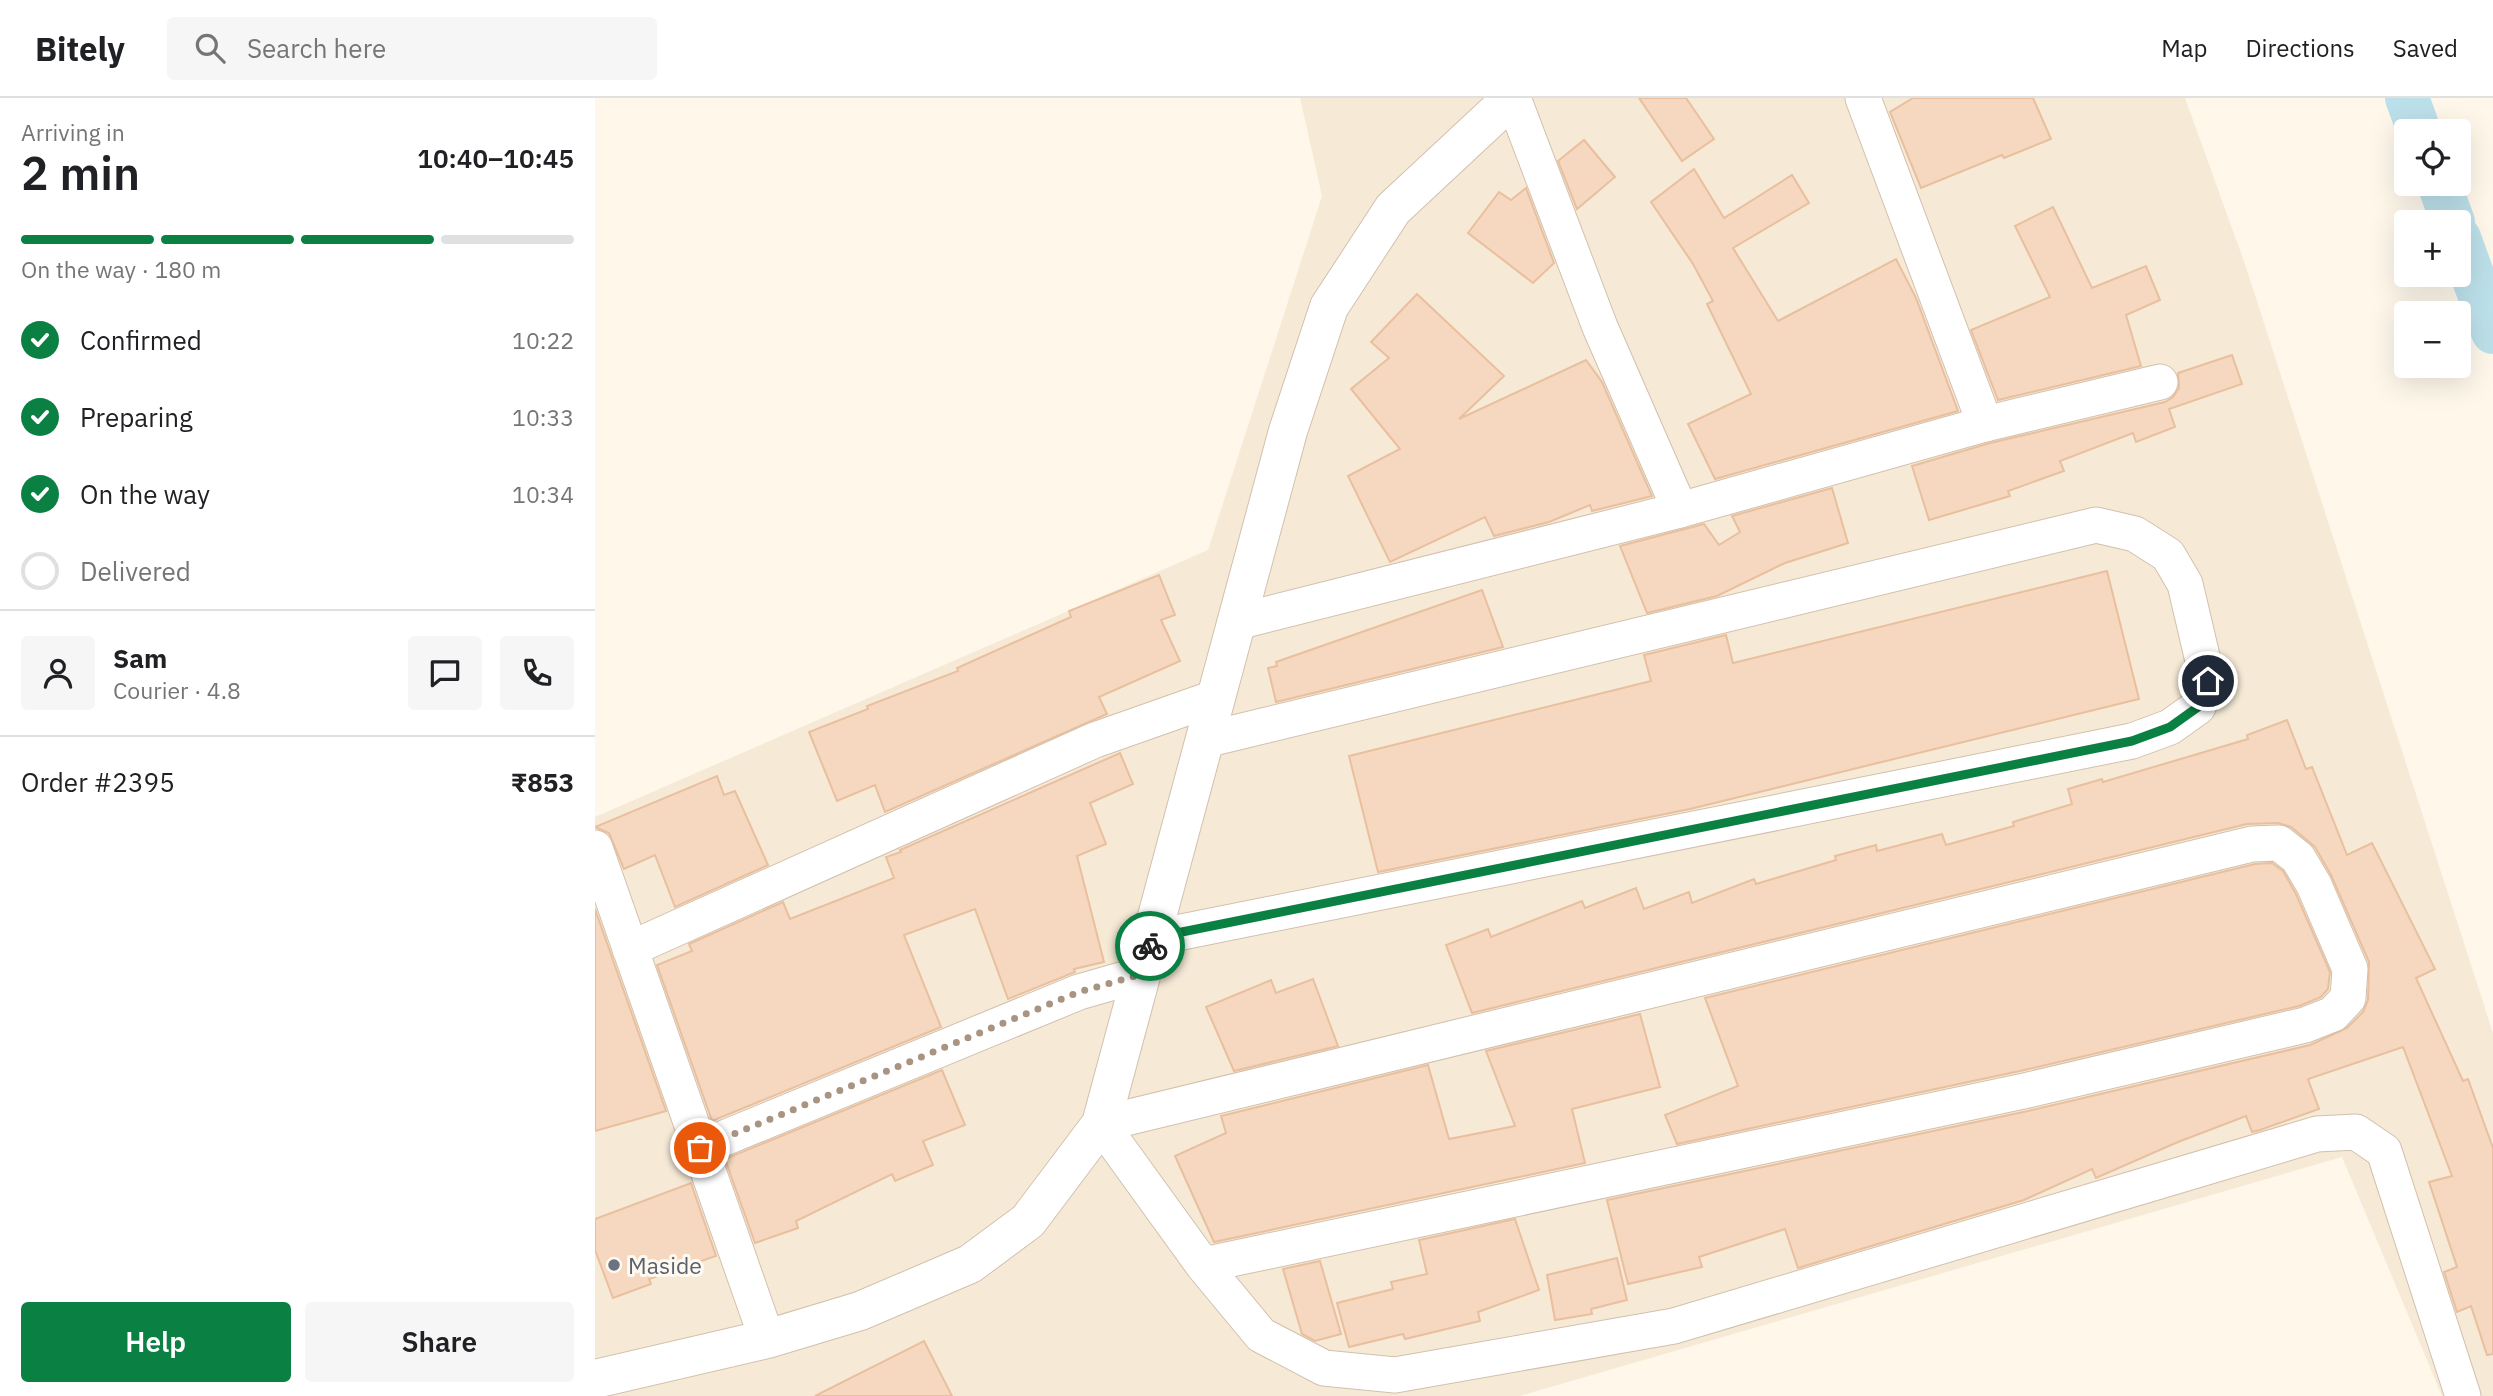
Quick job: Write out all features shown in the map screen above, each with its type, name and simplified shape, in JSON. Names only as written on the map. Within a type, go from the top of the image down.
[{"type":"street","points":[[595,1378],[767,1339],[860,1311],[970,1264],[1028,1221],[1101,1124],[1288,431],[1329,307],[1393,209],[1513,98],[1600,327],[1680,510]]},
{"type":"street","points":[[1863,98],[1985,425]]},
{"type":"street","points":[[1237,622],[1680,510],[1985,425],[2160,382]]},
{"type":"street","points":[[700,1148],[1079,992],[1147,956],[2132,741],[2170,727],[2198,707],[2208,681],[2185,584],[2168,555],[2134,534],[2097,525],[1205,740]]},
{"type":"street","points":[[630,949],[1095,740],[1217,697]]},
{"type":"street","points":[[1101,1124],[2252,845],[2279,843],[2298,858],[2314,885],[2350,969],[2348,998],[2333,1014],[2305,1024],[2025,1091],[1203,1265]]},
{"type":"street","points":[[595,848],[767,1339]]},
{"type":"street","points":[[1101,1124],[1203,1265],[1261,1335],[1324,1368],[1395,1375],[1674,1326],[2317,1134],[2356,1132],[2384,1151],[2463,1396]]},
{"type":"shaded area","points":[[1300,98],[2185,98],[2245,264],[2493,1033],[2493,1396],[2442,1396],[2342,1157],[1520,1396],[595,1396],[595,817],[1208,550],[1322,196]]},
{"type":"building","points":[[1639,98],[1686,98],[1714,139],[1682,161]]},
{"type":"building","points":[[1913,98],[2033,98],[2051,139],[2004,158],[2002,155],[1921,188],[1890,112]]},
{"type":"building","points":[[1584,140],[1615,177],[1577,209],[1558,161]]},
{"type":"building","points":[[1694,169],[1724,218],[1792,175],[1809,203],[1733,248],[1778,321],[1896,259],[1916,298],[1958,411],[1715,479],[1688,424],[1751,394],[1707,304],[1713,301],[1693,264],[1651,202]]},
{"type":"building","points":[[1526,188],[1554,263],[1533,283],[1468,233],[1499,192],[1511,200]]},
{"type":"building","points":[[2053,207],[2092,288],[2146,266],[2160,300],[2126,315],[2141,366],[1998,400],[1971,330],[2050,297],[2015,226]]},
{"type":"building","points":[[1417,294],[1504,376],[1459,419],[1586,360],[1602,382],[1652,496],[1592,511],[1590,505],[1549,522],[1494,536],[1485,517],[1390,562],[1348,476],[1400,449],[1351,389],[1389,358],[1371,342]]},
{"type":"building","points":[[2232,355],[2242,384],[2169,409],[2175,427],[2136,442],[2133,433],[2060,461],[2064,471],[2008,491],[2010,496],[1929,520],[1912,466],[1990,443],[2165,402],[2173,397],[2179,388],[2178,373]]},
{"type":"building","points":[[1832,488],[1848,543],[1785,563],[1717,596],[1647,613],[1620,546],[1704,524],[1719,545],[1740,532],[1732,516]]},
{"type":"building","points":[[2107,571],[2139,699],[1690,809],[1378,872],[1349,756],[1651,681],[1644,655],[1726,635],[1733,663]]},
{"type":"building","points":[[1159,575],[1175,615],[1161,620],[1180,661],[1099,697],[1107,714],[885,812],[875,785],[837,801],[809,732],[958,671],[957,668],[1071,617],[1069,611]]},
{"type":"building","points":[[1482,590],[1503,647],[1276,702],[1268,668],[1277,666],[1276,662]]},
{"type":"building","points":[[2287,720],[2306,769],[2312,767],[2347,855],[2372,843],[2435,969],[2416,978],[2463,1081],[2468,1079],[2493,1148],[2493,1354],[2487,1355],[2471,1306],[2457,1312],[2444,1272],[2457,1267],[2429,1182],[2452,1176],[2403,1047],[2308,1079],[2319,1109],[2260,1130],[2252,1132],[2246,1116],[2096,1178],[2092,1169],[2024,1200],[1798,1268],[1785,1229],[1699,1257],[1702,1267],[1628,1284],[1607,1200],[2028,1111],[2310,1045],[2347,1028],[2363,1012],[2368,1000],[2369,962],[2331,875],[2315,847],[2291,827],[2278,823],[2247,824],[1472,1013],[1446,945],[1488,929],[1491,937],[1582,901],[1585,908],[1636,888],[1644,909],[1689,892],[1692,903],[1754,879],[1756,884],[1836,860],[1835,856],[1876,845],[1877,851],[1942,834],[1946,845],[2014,826],[2013,822],[2072,804],[2068,789],[2102,779],[2103,782],[2248,739],[2247,735]]},
{"type":"building","points":[[1120,753],[1133,784],[1090,803],[1106,844],[1077,856],[1104,962],[1074,969],[1075,972],[1008,999],[975,909],[904,935],[941,1027],[712,1121],[657,965],[692,951],[689,944],[783,902],[790,919],[894,878],[886,857]]},
{"type":"building","points":[[717,776],[724,795],[735,791],[768,865],[675,907],[655,855],[624,869],[609,833],[595,827]]},
{"type":"building","points":[[2272,863],[2283,871],[2296,894],[2330,972],[2328,989],[2321,997],[2299,1006],[2020,1071],[1677,1144],[1665,1115],[1738,1086],[1705,998],[2255,864]]},
{"type":"building","points":[[595,909],[666,1111],[595,1131]]},
{"type":"building","points":[[1313,979],[1338,1046],[1234,1071],[1206,1007],[1271,980],[1276,993]]},
{"type":"building","points":[[1640,1014],[1660,1087],[1572,1109],[1585,1163],[1214,1242],[1175,1156],[1226,1133],[1221,1116],[1428,1065],[1449,1139],[1515,1126],[1486,1051]]},
{"type":"building","points":[[942,1070],[965,1125],[923,1141],[933,1165],[895,1181],[892,1174],[796,1221],[798,1228],[755,1243],[725,1159]]},
{"type":"building","points":[[691,1183],[716,1256],[649,1279],[651,1284],[613,1298],[595,1250],[595,1219]]},
{"type":"building","points":[[1515,1219],[1539,1290],[1478,1312],[1480,1321],[1405,1339],[1403,1334],[1349,1347],[1337,1303],[1393,1289],[1391,1282],[1427,1274],[1419,1240]]},
{"type":"building","points":[[1617,1258],[1627,1300],[1591,1309],[1592,1314],[1555,1320],[1547,1275]]},
{"type":"building","points":[[1320,1261],[1341,1334],[1315,1341],[1302,1334],[1283,1269]]},
{"type":"building","points":[[924,1341],[952,1396],[815,1396]]},
{"type":"waterway","points":[[2407,98],[2415,119]]},
{"type":"waterway","points":[[2443,196],[2449,210]]},
{"type":"waterway","points":[[2471,271],[2493,332]]},
{"type":"way so far","points":[[700,1148],[1079,992],[1142,974],[1150,946]]},
{"type":"place","name":"Maside","points":[[614,1265]]},
{"type":"route","points":[[1150,946],[1152,938],[2132,741],[2170,727],[2198,707],[2208,681]]}]
